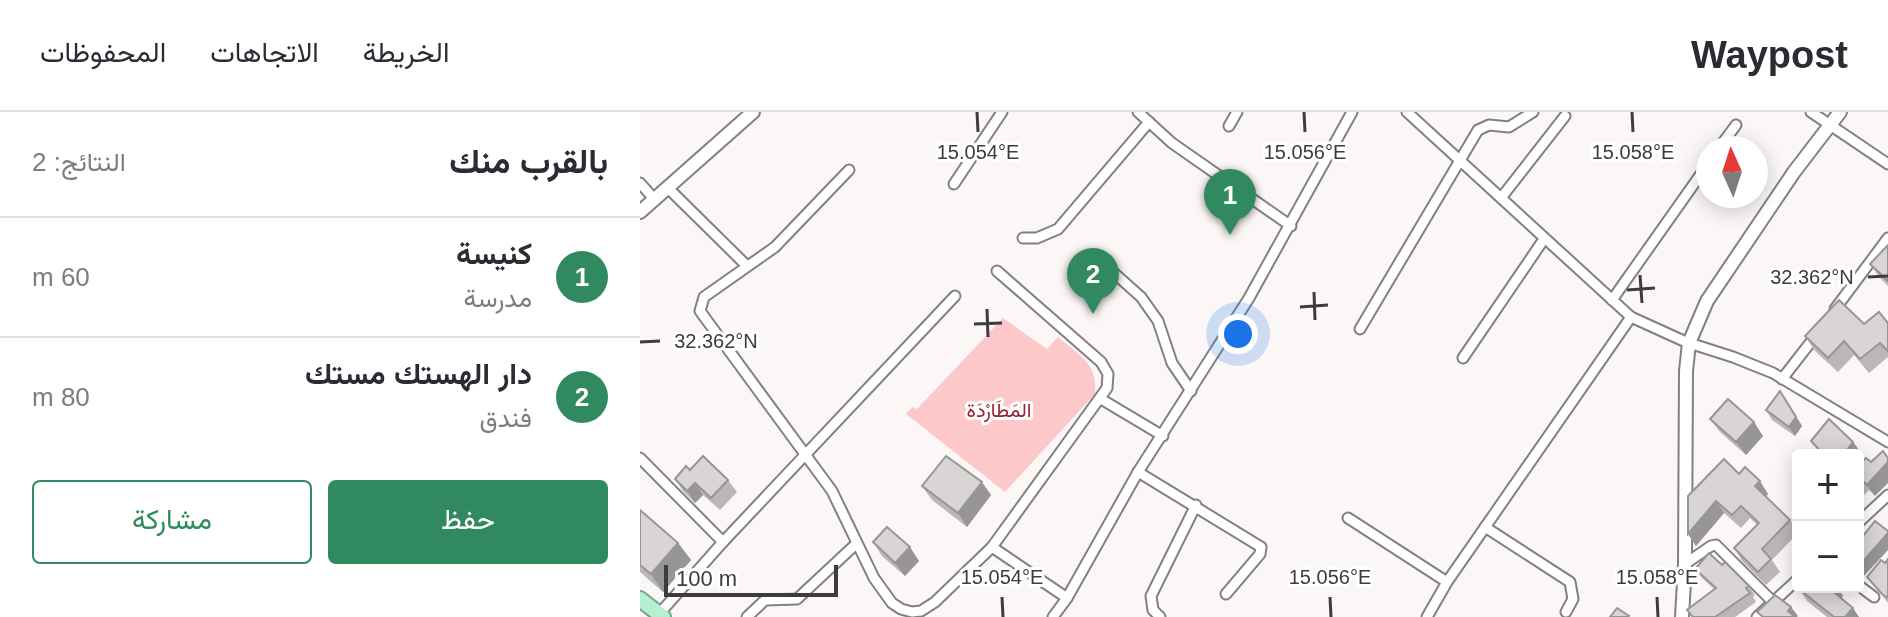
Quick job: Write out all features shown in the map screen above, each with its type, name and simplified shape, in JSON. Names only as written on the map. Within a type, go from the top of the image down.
[{"type":"main road","points":[[640,599],[661,615]]},
{"type":"street","points":[[640,212],[753,112]]},
{"type":"street","points":[[954,184],[1002,112]]},
{"type":"street","points":[[1138,112],[1172,143],[1291,226]]},
{"type":"street","points":[[1229,126],[1237,112]]},
{"type":"street","points":[[1053,617],[1067,598],[1138,472],[1291,226],[1352,112]]},
{"type":"street","points":[[1407,112],[1631,317],[1782,379],[1888,442]]},
{"type":"street","points":[[1360,329],[1478,130],[1489,125],[1509,127],[1533,112]]},
{"type":"street","points":[[1811,112],[1888,164]]},
{"type":"street","points":[[1682,617],[1685,564],[1684,409],[1689,343],[1707,301],[1732,260],[1840,112]]},
{"type":"street","points":[[1501,198],[1565,116]]},
{"type":"street","points":[[1023,238],[1037,238],[1058,229],[1149,122]]},
{"type":"street","points":[[1728,136],[1736,125]]},
{"type":"street","points":[[849,170],[775,247],[704,297],[700,311],[832,491],[874,578],[892,603],[912,612],[921,611],[935,602],[992,547],[1107,388],[1108,374],[1101,362],[997,271]]},
{"type":"street","points":[[1612,300],[1696,181]]},
{"type":"street","points":[[640,183],[655,200]]},
{"type":"street","points":[[668,188],[746,265]]},
{"type":"street","points":[[1782,379],[1888,238]]},
{"type":"street","points":[[1463,358],[1544,239]]},
{"type":"street","points":[[1104,264],[1141,297],[1158,321],[1172,363],[1191,391]]},
{"type":"street","points":[[661,615],[723,542],[955,296]]},
{"type":"street","points":[[1427,617],[1447,582],[1631,317]]},
{"type":"street","points":[[1101,399],[1163,436]]},
{"type":"street","points":[[640,458],[723,542]]},
{"type":"street","points":[[1138,472],[1261,547],[1260,554],[1226,594]]},
{"type":"street","points":[[1860,521],[1888,495]]},
{"type":"street","points":[[1160,617],[1153,610],[1151,596],[1196,505]]},
{"type":"street","points":[[1348,518],[1447,582]]},
{"type":"street","points":[[1485,527],[1570,582],[1573,599],[1566,612]]},
{"type":"street","points":[[747,617],[765,600],[797,599],[856,544]]},
{"type":"street","points":[[1685,564],[1716,545],[1773,602]]},
{"type":"street","points":[[992,547],[1067,598]]},
{"type":"street","points":[[1757,617],[1792,585]]},
{"type":"street","points":[[1864,590],[1874,597]]},
{"type":"green space","name":"المَطَارْدَة","points":[[1003,318],[1047,349],[1058,337],[1086,361],[1095,383],[1095,394],[1005,492],[906,414],[912,407],[917,409]]},
{"type":"building","points":[[1888,245],[1888,281],[1870,264]]},
{"type":"building","points":[[1839,300],[1864,324],[1879,312],[1888,323],[1888,351],[1880,343],[1860,359],[1844,341],[1828,358],[1805,336]]},
{"type":"building","points":[[1780,391],[1796,417],[1789,427],[1766,410]]},
{"type":"building","points":[[1728,399],[1754,422],[1736,442],[1710,419]]},
{"type":"building","points":[[1829,419],[1853,442],[1848,449],[1818,449],[1811,441]]},
{"type":"building","points":[[1883,451],[1888,458],[1888,462],[1867,485],[1864,482],[1864,460],[1866,458],[1871,462]]},
{"type":"building","points":[[703,456],[728,480],[711,498],[695,483],[687,491],[675,479],[686,466],[690,470]]},
{"type":"building","points":[[946,456],[982,482],[958,513],[922,486]]},
{"type":"building","points":[[1724,459],[1739,474],[1745,467],[1760,481],[1755,486],[1790,520],[1762,549],[1771,559],[1758,572],[1734,548],[1759,523],[1741,506],[1732,515],[1716,501],[1688,534],[1688,496]]},
{"type":"building","points":[[640,510],[678,543],[651,574],[640,565]]},
{"type":"building","points":[[1875,521],[1888,531],[1864,560],[1864,535]]},
{"type":"building","points":[[887,527],[910,547],[895,563],[873,542]]},
{"type":"building","points":[[1709,553],[1722,565],[1725,562],[1749,586],[1746,588],[1750,593],[1715,617],[1693,617],[1687,610],[1716,588],[1695,569]]},
{"type":"building","points":[[1888,559],[1888,598],[1867,577],[1881,560],[1885,563]]},
{"type":"building","points":[[1804,593],[1835,593],[1853,608],[1845,617],[1834,617]]},
{"type":"building","points":[[1775,595],[1791,607],[1788,611],[1795,617],[1763,617],[1757,612]]},
{"type":"building","points":[[1617,608],[1629,616],[1610,617]]},
{"type":"place","name":"كنيسة","points":[[1230,235]]},
{"type":"place","name":"دار الهستك مستك","points":[[1093,314]]}]
